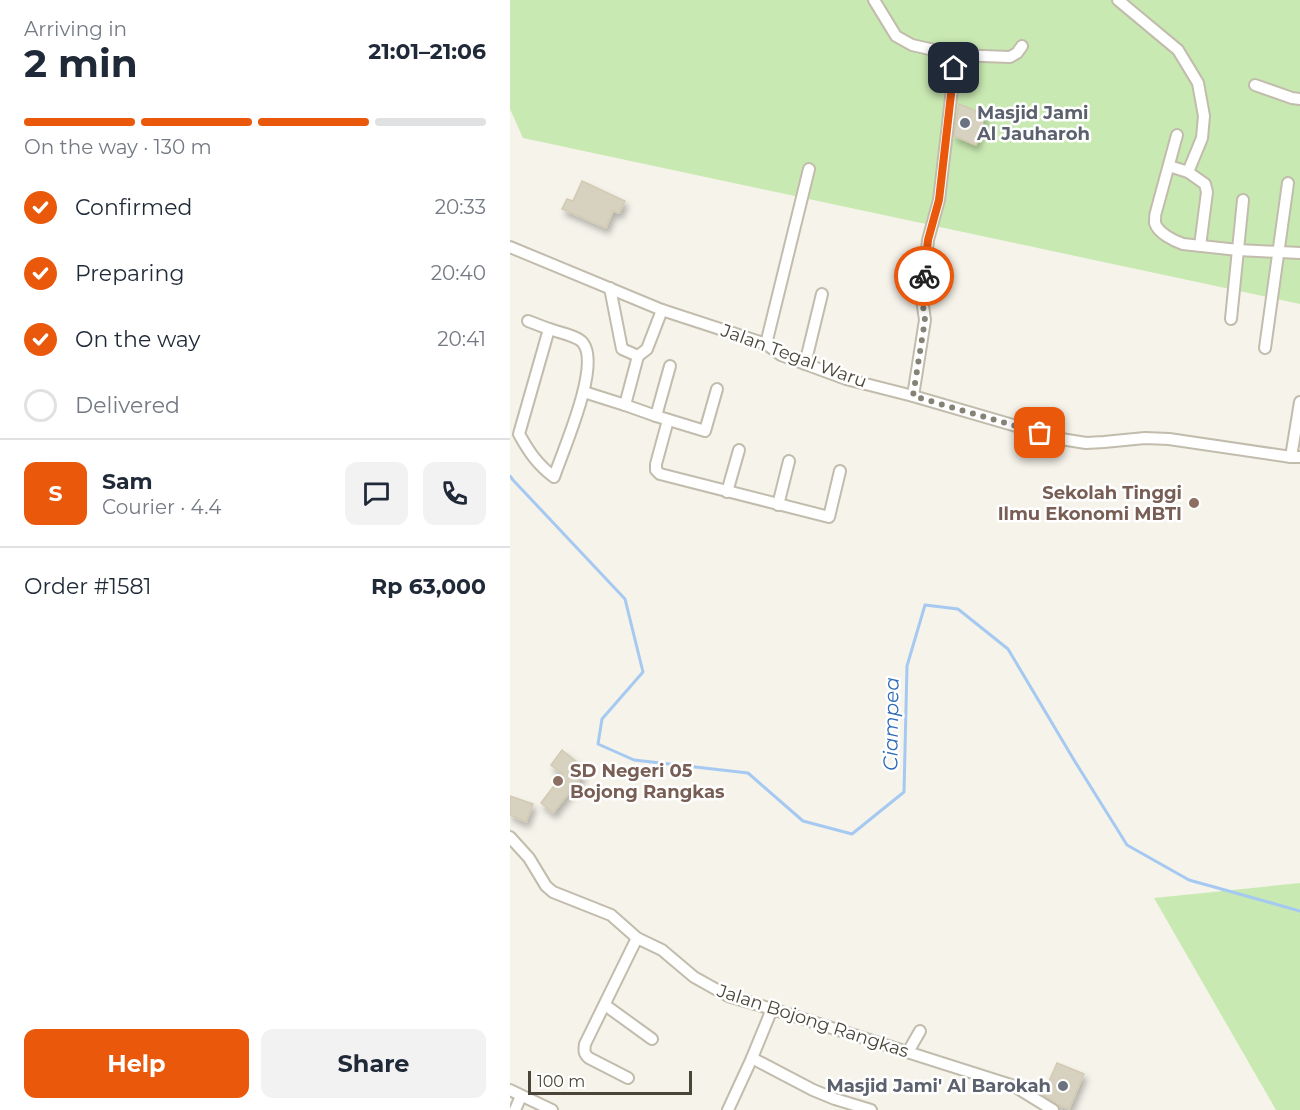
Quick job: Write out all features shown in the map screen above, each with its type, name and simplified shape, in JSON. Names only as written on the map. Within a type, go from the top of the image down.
[{"type":"street","points":[[874,0],[896,36],[912,45],[956,55],[1010,57],[1022,46]]},
{"type":"street","points":[[1118,0],[1178,50],[1198,83],[1204,116],[1202,138],[1188,172]]},
{"type":"street","points":[[913,396],[925,320],[922,299],[928,240],[939,200],[956,55]]},
{"type":"street","points":[[1255,85],[1300,99]]},
{"type":"street","points":[[1177,135],[1155,213],[1157,227],[1175,241],[1183,244],[1300,253]]},
{"type":"street","points":[[1169,166],[1188,172],[1206,184],[1200,246]]},
{"type":"street","points":[[766,344],[809,169]]},
{"type":"street","points":[[1265,348],[1288,183]]},
{"type":"street","points":[[1231,319],[1244,200]]},
{"type":"street","name":"Jalan Tegal Waru","points":[[510,247],[662,310],[766,344],[781,355],[846,379],[1061,439],[1095,443],[1145,438],[1169,439],[1296,457]]},
{"type":"street","points":[[610,288],[622,349],[638,356]]},
{"type":"street","points":[[805,364],[822,294]]},
{"type":"street","points":[[625,405],[638,356],[647,349],[662,310]]},
{"type":"street","points":[[528,321],[549,328],[582,340],[588,358],[584,393],[554,477],[540,467],[519,434],[549,328]]},
{"type":"street","points":[[656,416],[670,366]]},
{"type":"street","points":[[584,393],[705,431],[717,389]]},
{"type":"street","points":[[1296,457],[1300,402]]},
{"type":"street","points":[[668,420],[656,464],[656,470],[660,474],[829,518],[840,471]]},
{"type":"street","points":[[727,492],[739,450]]},
{"type":"street","points":[[778,505],[789,461]]},
{"type":"street","name":"Jalan Bojong Rangkas","points":[[510,837],[530,858],[546,886],[553,892],[611,915],[637,938],[662,950],[694,977],[728,996],[1014,1086],[1053,1110]]},
{"type":"street","points":[[628,1078],[589,1058],[584,1050],[637,938]]},
{"type":"street","points":[[605,1005],[652,1039]]},
{"type":"street","points":[[728,1110],[772,1009]]},
{"type":"street","points":[[908,1052],[920,1031]]},
{"type":"street","points":[[752,1058],[813,1090],[871,1110]]},
{"type":"street","points":[[510,1090],[552,1110]]},
{"type":"street","points":[[515,1110],[521,1096]]},
{"type":"green space","points":[[510,0],[1300,0],[1300,304],[523,138],[510,109]]},
{"type":"green space","points":[[1300,883],[1300,1110],[1276,1110],[1154,898]]},
{"type":"building","points":[[959,104],[985,115],[976,145],[954,136]]},
{"type":"building","points":[[582,181],[625,201],[619,213],[613,211],[606,228],[562,209],[567,199],[573,201]]},
{"type":"building","points":[[562,750],[576,761],[572,766],[583,775],[553,813],[541,803],[563,774],[551,765]]},
{"type":"building","points":[[510,796],[533,804],[526,822],[510,815]]},
{"type":"building","name":"Masjid Jami' Al Barokah","points":[[1057,1063],[1084,1074],[1069,1109],[1043,1095]]},
{"type":"waterway","name":"Ciampea","points":[[510,476],[625,599],[643,672],[602,719],[598,744],[634,760],[748,773],[803,821],[852,834],[904,792],[907,666],[925,605],[958,609],[1008,649],[1127,845],[1189,880],[1300,911]]},
{"type":"way so far","points":[[924,276],[922,299],[925,320],[913,396],[1040,433]]},
{"type":"place","name":"Masjid Jami Al Jauharoh","points":[[965,123]]},
{"type":"place","name":"Sekolah Tinggi Ilmu Ekonomi MBTI","points":[[1194,503]]},
{"type":"place","name":"SD Negeri 05 Bojong Rangkas","points":[[558,781]]},
{"type":"place","name":"Masjid Jami' Al Barokah","points":[[1063,1086]]},
{"type":"route","points":[[924,276],[928,240],[939,200],[954,68]]}]
